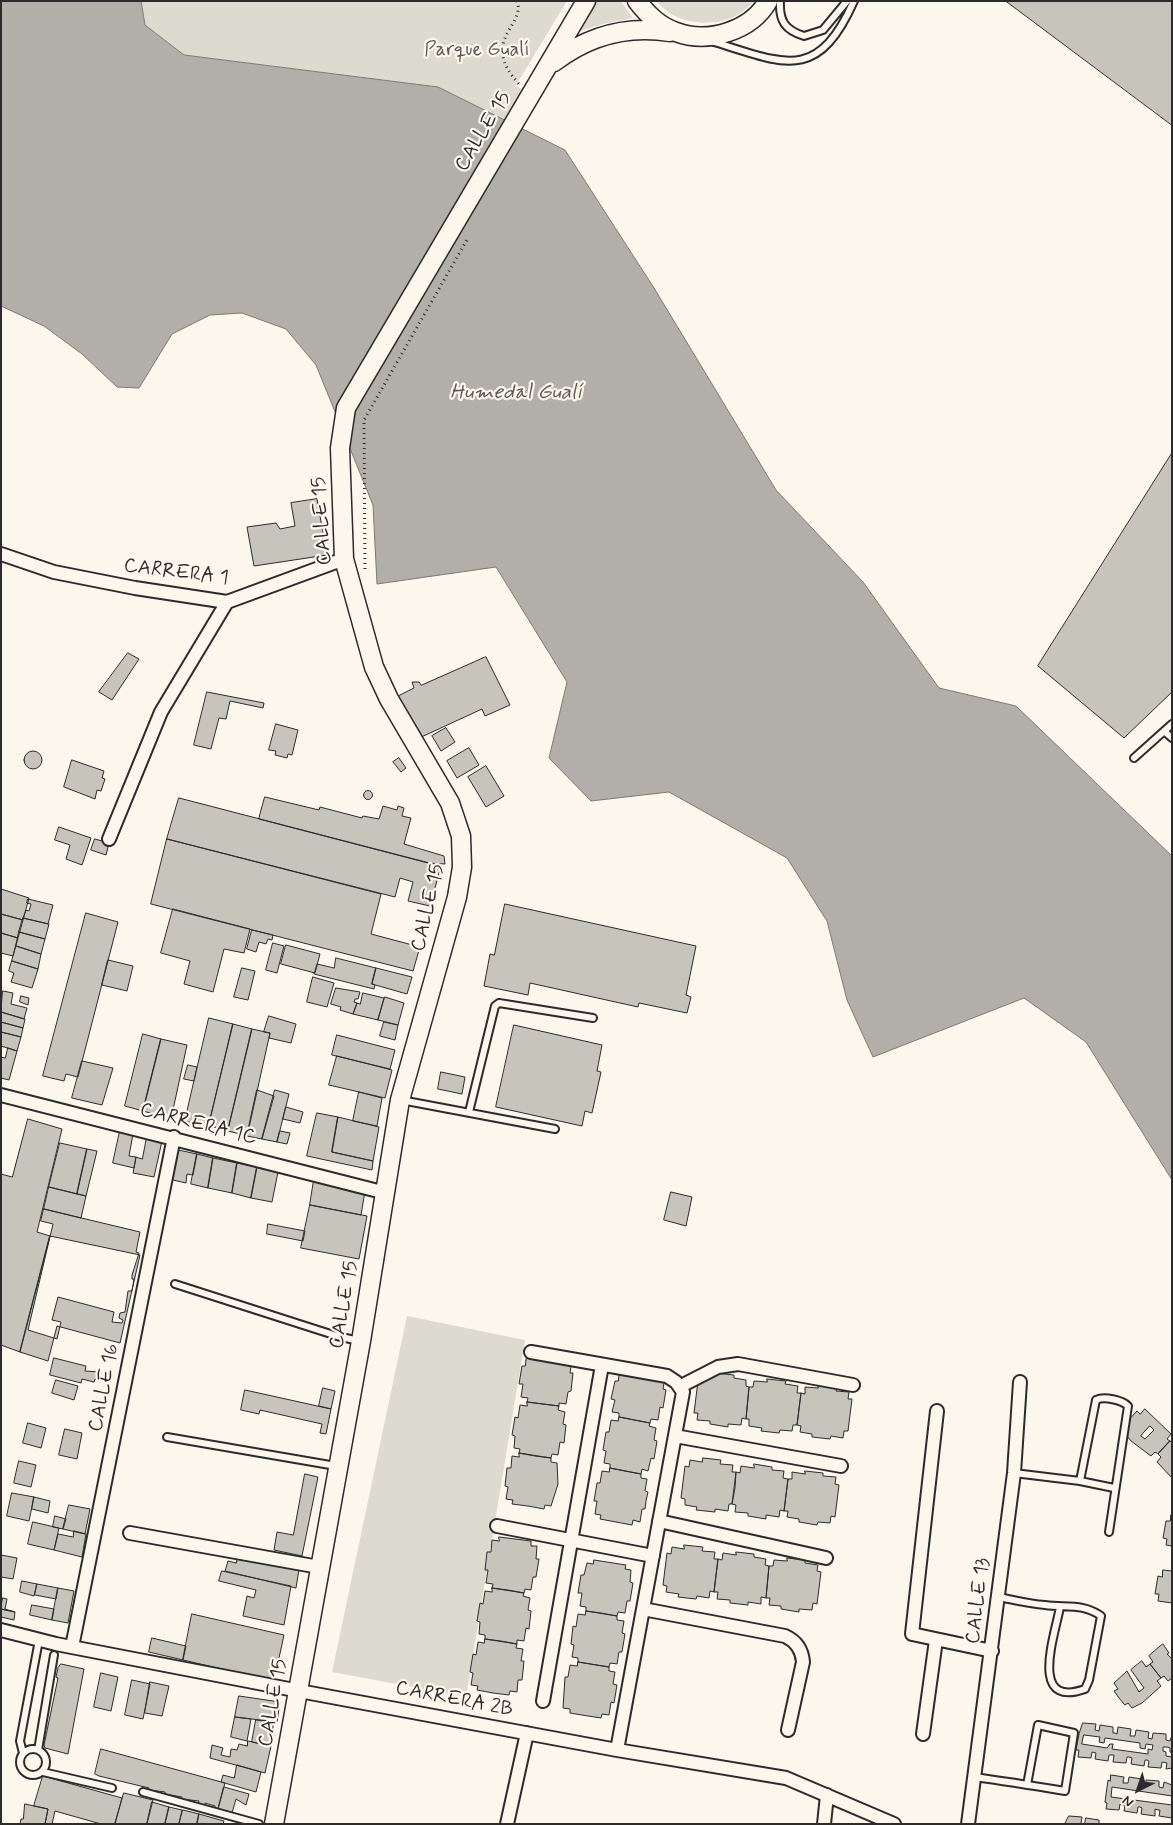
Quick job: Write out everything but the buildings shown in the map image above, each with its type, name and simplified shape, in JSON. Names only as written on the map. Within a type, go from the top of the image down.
[{"type":"street","name":"CALLE 15","points":[[274,1824],[361,1341],[400,1100],[457,897],[462,867],[461,836],[450,803],[389,699],[374,667],[344,559],[340,448],[346,408],[586,1]]},
{"type":"street","points":[[637,1],[647,14],[660,24],[676,32],[693,36],[714,36],[733,31],[751,21],[768,1]]},
{"type":"street","name":"CALLE 15","points":[[546,70],[568,51],[584,43],[616,32],[642,29],[693,36]]},
{"type":"street","name":"CARRERA 1","points":[[1,554],[54,572],[135,588],[227,602],[344,559]]},
{"type":"street","points":[[109,839],[161,712],[227,602]]},
{"type":"street","name":"CARRERA 1C","points":[[1,1095],[174,1137],[386,1193]]},
{"type":"street","name":"CALLE 16","points":[[72,1647],[174,1137]]},
{"type":"street","points":[[531,1352],[667,1376],[681,1386],[683,1392],[617,1750]]},
{"type":"street","points":[[681,1386],[718,1368],[738,1364],[853,1385]]},
{"type":"street","points":[[543,1701],[602,1365]]},
{"type":"street","name":"CALLE 13","points":[[968,1824],[1014,1474],[1020,1382]]},
{"type":"street","points":[[937,1411],[912,1634],[992,1651]]},
{"type":"street","points":[[675,1436],[841,1466]]},
{"type":"street","points":[[659,1521],[826,1558]]},
{"type":"street","points":[[497,1526],[653,1556]]},
{"type":"street","points":[[130,1533],[319,1567]]},
{"type":"street","points":[[643,1609],[785,1636],[794,1642],[801,1651],[803,1662],[788,1730]]},
{"type":"street","name":"CARRERA 2B","points":[[1,1630],[72,1647],[298,1690],[617,1750],[786,1778],[894,1824]]},
{"type":"street","points":[[923,1734],[936,1640]]},
{"type":"street","points":[[507,1824],[527,1733]]},
{"type":"street","points":[[824,1824],[828,1795]]},
{"type":"lane","points":[[780,1],[779,15],[783,23],[788,30],[804,36],[823,30],[847,1]]},
{"type":"lane","points":[[693,36],[778,61],[799,61],[816,54],[832,41],[844,24],[854,1]]},
{"type":"lane","points":[[1134,758],[1172,724]]},
{"type":"lane","points":[[1164,731],[1172,738]]},
{"type":"lane","points":[[469,1112],[495,1006],[499,1003],[593,1018]]},
{"type":"lane","points":[[400,1100],[555,1129]]},
{"type":"lane","points":[[175,1284],[337,1336],[361,1341]]},
{"type":"lane","points":[[1080,1480],[1096,1400],[1100,1398],[1120,1401],[1128,1406],[1114,1488],[1109,1532]]},
{"type":"lane","points":[[167,1437],[338,1466]]},
{"type":"lane","points":[[1014,1474],[1080,1480],[1114,1488]]},
{"type":"lane","points":[[999,1597],[1060,1607],[1075,1605],[1090,1608],[1101,1616],[1089,1680],[1085,1689],[1074,1693],[1057,1690],[1050,1682],[1048,1670],[1060,1607]]},
{"type":"lane","points":[[39,1640],[20,1741],[23,1753],[20,1763],[24,1772],[34,1776],[43,1772],[112,1788]]},
{"type":"lane","points":[[38,1750],[54,1656]]},
{"type":"lane","points":[[974,1776],[1027,1785],[1065,1791],[1074,1733],[1038,1725],[1027,1785]]},
{"type":"lane","points":[[23,1753],[33,1749],[38,1750],[46,1757],[47,1762],[43,1772]]},
{"type":"lane","points":[[143,1792],[259,1824]]},
{"type":"path","points":[[517,1],[519,6],[503,40],[502,51],[508,72],[524,89]]},
{"type":"path","points":[[364,420],[472,231]]},
{"type":"green space","name":"Parque Gualí","points":[[141,1],[567,1],[516,85],[530,97],[506,121],[438,87],[184,55],[145,25]]},
{"type":"green space","points":[[597,1],[621,1],[633,18],[580,31]]},
{"type":"green space","points":[[656,1],[753,1],[736,16],[726,20],[703,23],[669,13]]},
{"type":"green space","points":[[407,1316],[525,1340],[466,1697],[332,1672]]},
{"type":"water","name":"Humedal Gualí","points":[[1,1],[141,1],[145,25],[184,55],[438,87],[565,150],[654,288],[776,490],[863,582],[939,688],[1016,706],[1172,856],[1172,1180],[1086,1042],[1024,998],[873,1057],[847,1000],[827,921],[787,858],[669,792],[591,801],[549,758],[567,682],[496,567],[377,584],[373,505],[316,365],[286,329],[242,313],[210,315],[172,334],[139,388],[117,387],[82,354],[44,326],[1,306]]}]
